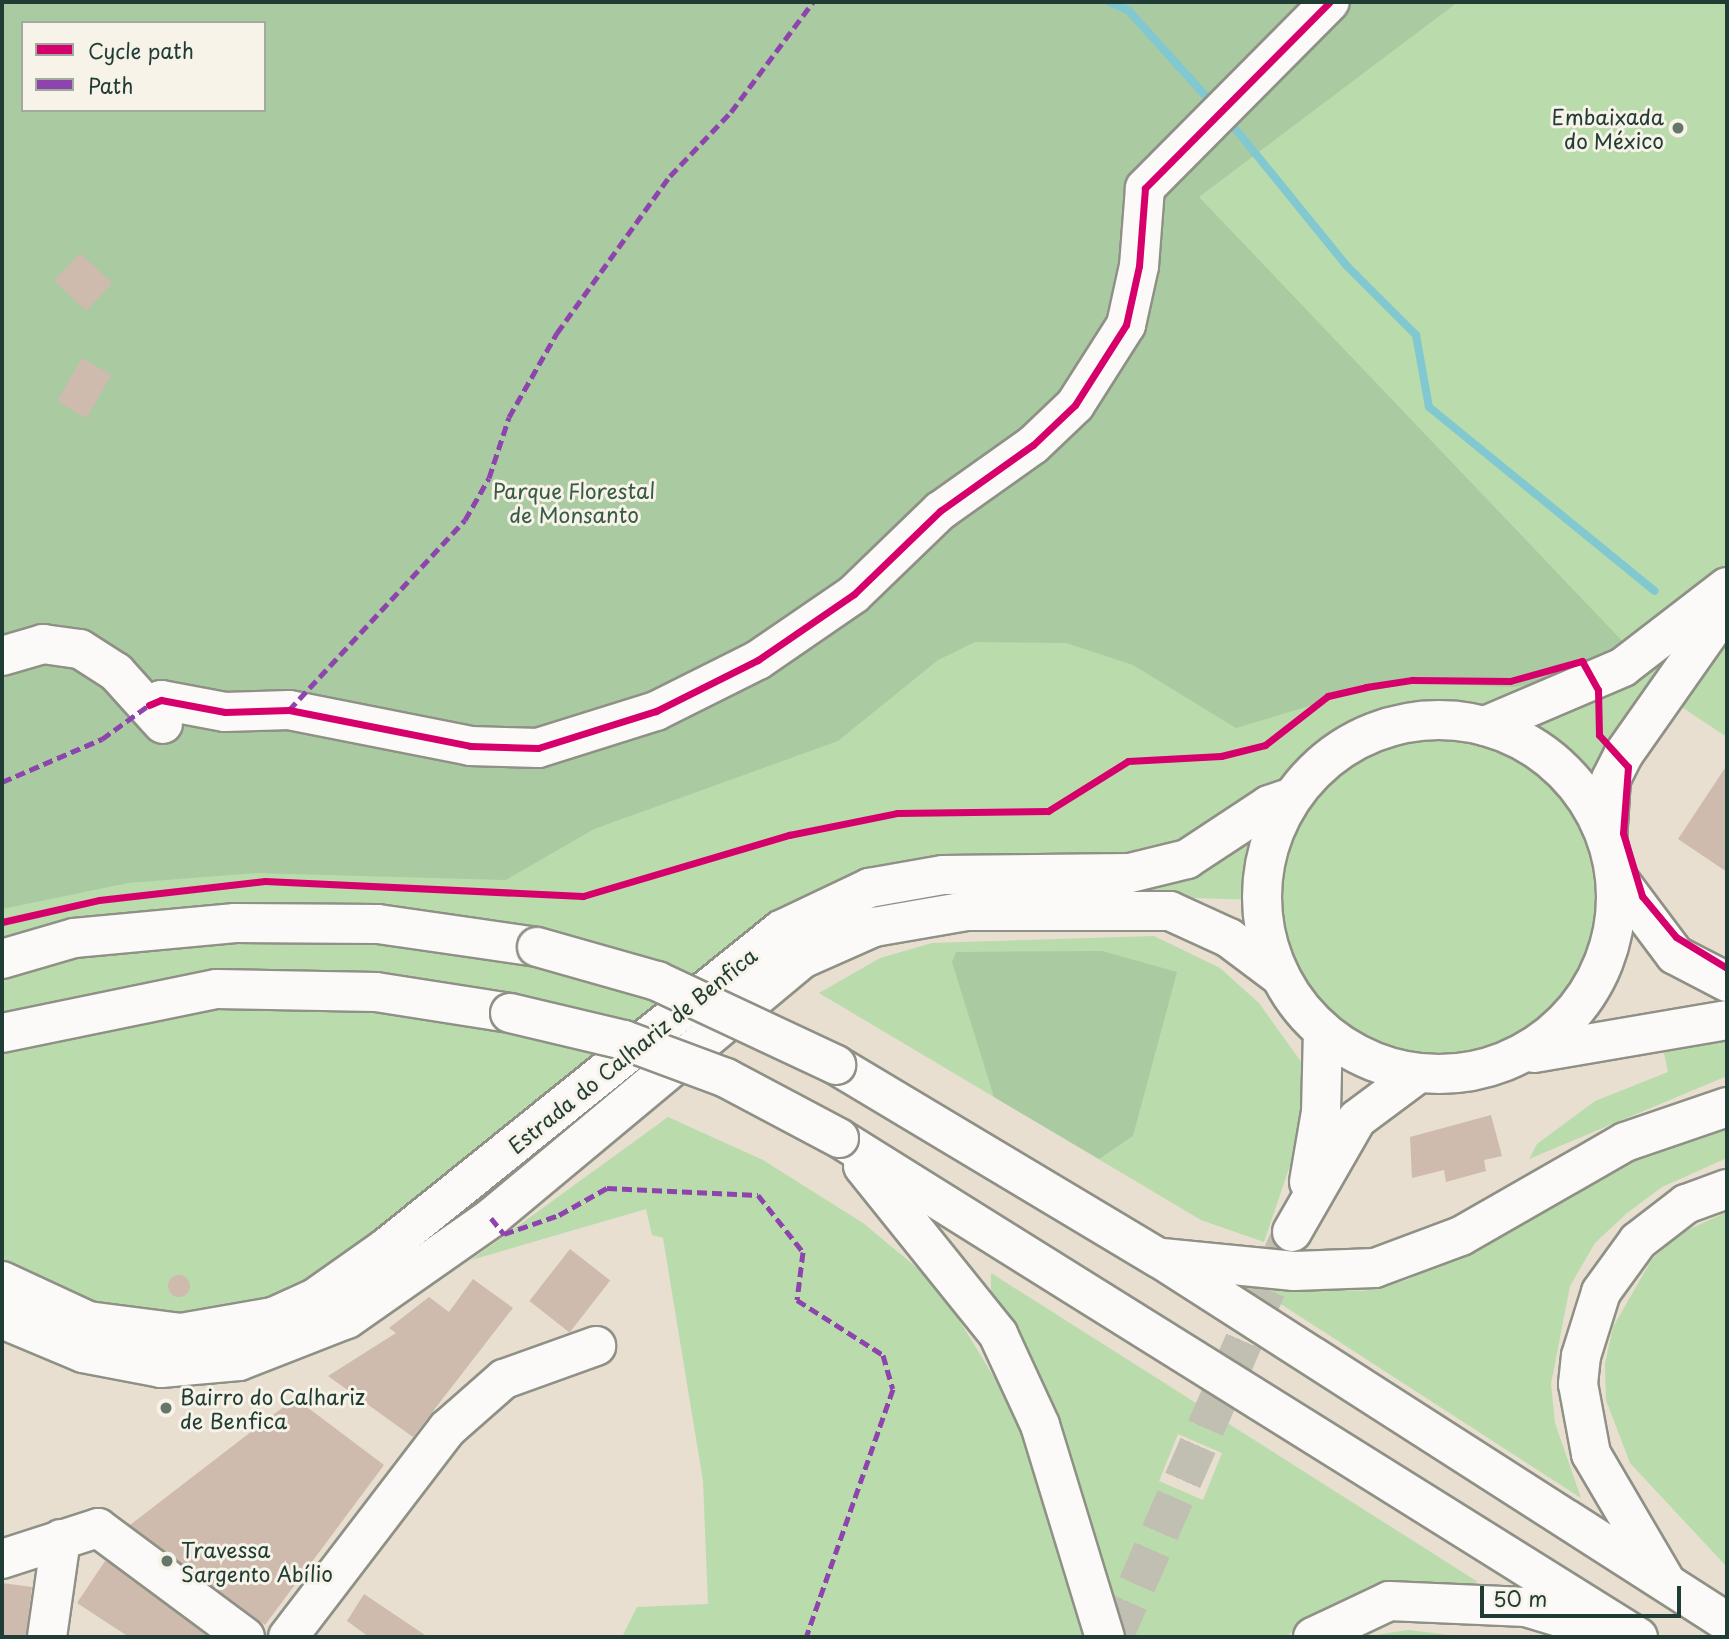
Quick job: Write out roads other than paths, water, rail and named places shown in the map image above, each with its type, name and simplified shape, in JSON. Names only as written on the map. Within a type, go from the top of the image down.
[{"type":"main road","points":[[2,656],[43,644],[80,649],[116,671],[156,714],[162,700],[225,712],[289,710],[470,746],[538,748],[656,710],[758,660],[854,594],[940,511],[1033,444],[1075,405],[1126,324],[1139,267],[1145,187],[1330,2]]},
{"type":"main road","points":[[1485,726],[1623,667],[1727,587]]},
{"type":"main road","points":[[1515,1058],[1556,1031],[1598,976],[1610,944],[1611,779],[1623,755],[1727,607]]},
{"type":"main road","points":[[1727,982],[1675,955],[1611,858],[1586,800],[1547,757],[1485,726],[1444,720],[1392,726],[1335,752],[1292,797],[1276,825],[1261,886],[1269,948],[1281,977],[1323,1032],[1385,1066],[1419,1073],[1515,1058],[1599,1038],[1727,1020]]},
{"type":"main road","name":"Estrada do Calhariz de Benfica","points":[[2,1290],[88,1321],[181,1334],[273,1317],[315,1298],[387,1247],[781,930],[869,888],[943,875],[1130,873],[1187,859],[1269,805],[1292,797]]},
{"type":"main road","name":"Estrada do Calhariz de Benfica","points":[[2,1290],[83,1353],[161,1368],[239,1361],[347,1319],[491,1218],[802,959],[874,927],[967,911],[1170,911],[1229,938],[1281,977]]},
{"type":"main road","points":[[2,959],[74,938],[235,923],[378,925],[537,947],[657,981],[836,1065],[1159,1258],[1725,1620]]},
{"type":"main road","points":[[4,1034],[217,989],[376,992],[510,1013],[624,1040],[726,1078],[839,1138],[1638,1637]]},
{"type":"main road","points":[[1323,1032],[1321,1112],[1299,1218],[1357,1119],[1419,1073]]},
{"type":"main road","points":[[1159,1258],[1294,1271],[1375,1268],[1461,1236],[1625,1142],[1727,1107]]},
{"type":"main road","points":[[839,1138],[998,1334],[1040,1425],[1105,1637]]},
{"type":"main road","points":[[1667,1582],[1591,1454],[1578,1384],[1581,1356],[1601,1292],[1638,1241],[1686,1203],[1727,1189]]},
{"type":"main road","points":[[288,1637],[447,1429],[504,1379],[596,1346]]},
{"type":"main road","points":[[2,1559],[98,1528],[245,1637]]},
{"type":"main road","points":[[47,1637],[61,1539]]},
{"type":"main road","points":[[1313,1637],[1388,1601],[1453,1600],[1526,1607],[1619,1637]]},
{"type":"waterway","points":[[1109,2],[1128,10],[1213,104]]},
{"type":"waterway","points":[[1229,121],[1347,266],[1416,335],[1429,407],[1655,591]]},
{"type":"tunnel","points":[[1114,1637],[1292,1232]]},
{"type":"place","name":"Embaixada do México","points":[[1678,128]]},
{"type":"place","name":"Bairro do Calhariz de Benfica","points":[[166,1408]]},
{"type":"place","name":"Travessa Sargento Abílio","points":[[167,1561]]},
{"type":"park label","name":"Parque Florestal de Monsanto","points":[[574,502]]}]
